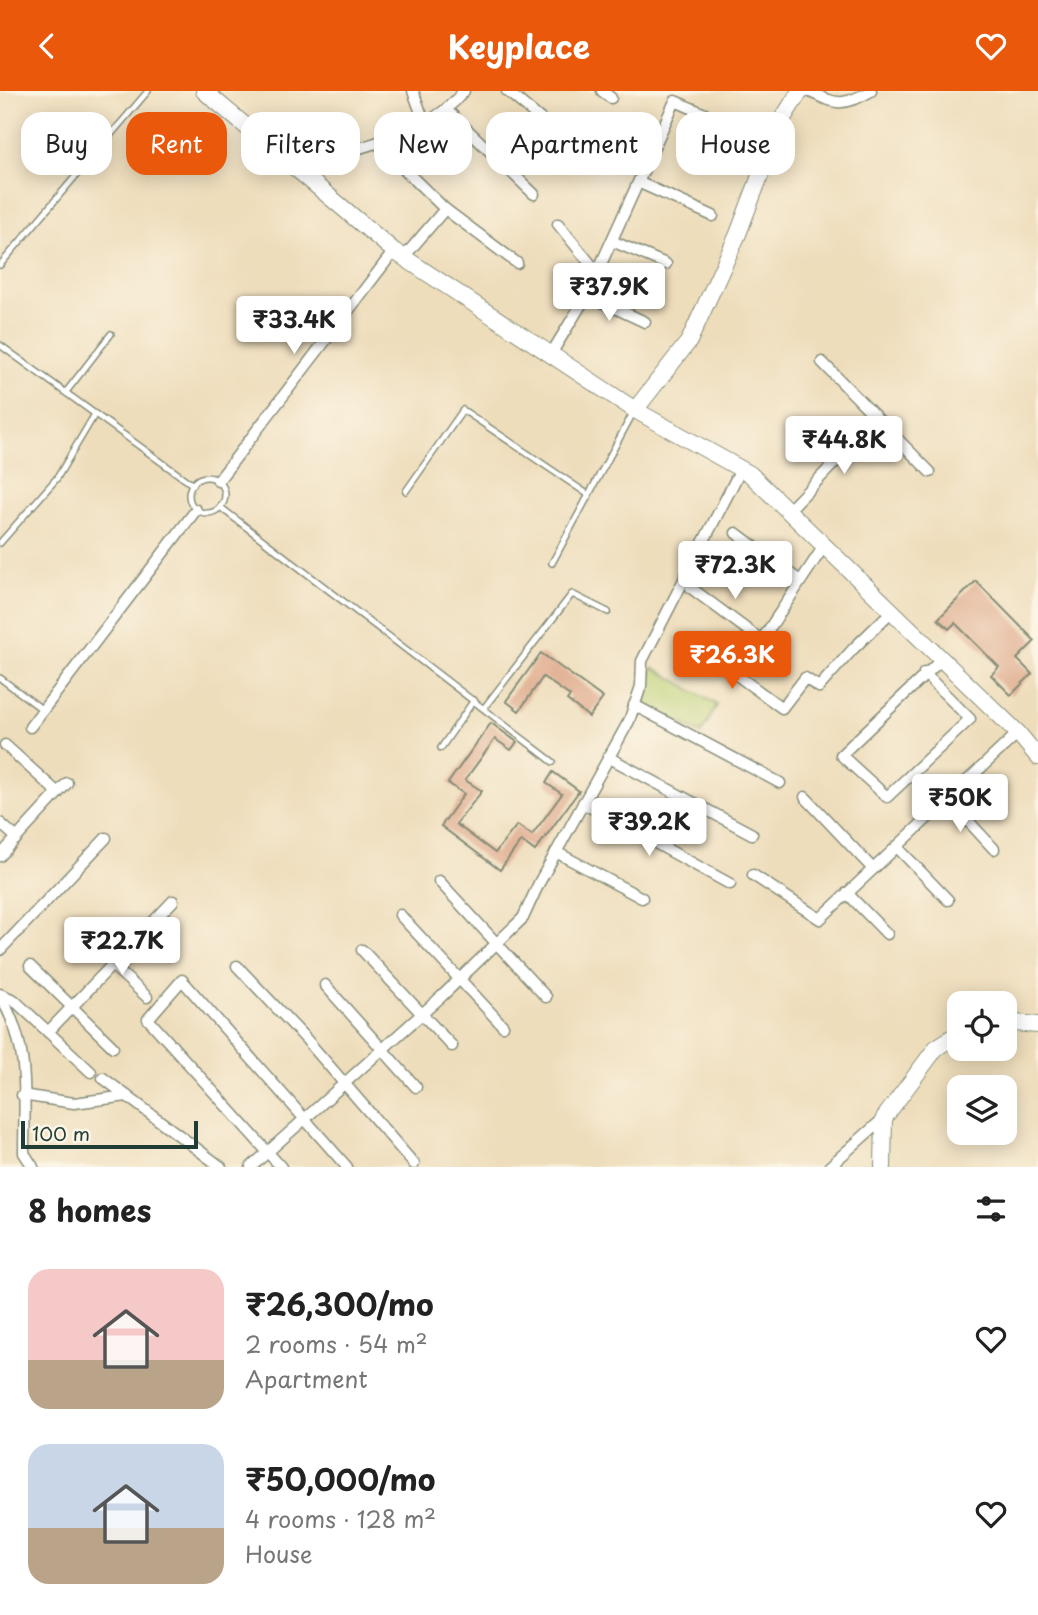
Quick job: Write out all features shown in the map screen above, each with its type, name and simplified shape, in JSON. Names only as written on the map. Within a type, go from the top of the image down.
[{"type":"street","points":[[204,91],[241,123]]},
{"type":"street","points":[[413,91],[421,112]]},
{"type":"street","points":[[464,91],[448,111],[534,194]]},
{"type":"street","points":[[506,91],[531,112]]},
{"type":"street","points":[[787,112],[800,91]]},
{"type":"street","points":[[807,91],[836,104],[849,103],[871,91]]},
{"type":"street","points":[[551,354],[587,295],[675,101],[700,112]]},
{"type":"street","points":[[301,175],[399,254],[635,410],[741,469],[942,659],[1018,733],[1038,757]]},
{"type":"street","points":[[410,175],[445,209],[517,263]]},
{"type":"street","points":[[635,410],[689,341],[738,234],[760,175]]},
{"type":"street","points":[[640,183],[713,216]]},
{"type":"street","points":[[218,481],[399,254],[445,209]]},
{"type":"street","points":[[558,225],[597,272]]},
{"type":"street","points":[[612,241],[666,264]]},
{"type":"street","points":[[587,295],[645,322]]},
{"type":"street","points":[[822,362],[930,472]]},
{"type":"street","points":[[788,511],[877,419]]},
{"type":"street","points":[[251,1167],[422,1014],[523,918],[634,705],[641,686],[642,661],[741,469]]},
{"type":"street","points":[[30,727],[196,510]]},
{"type":"street","points":[[736,533],[800,581]]},
{"type":"street","points":[[738,676],[824,546]]},
{"type":"street","points":[[691,588],[761,640]]},
{"type":"street","points":[[701,649],[782,708],[805,677],[819,687],[892,611]]},
{"type":"street","points":[[942,659],[841,755],[887,797],[987,703]]},
{"type":"street","points":[[924,674],[970,719]]},
{"type":"street","points":[[634,705],[780,783]]},
{"type":"street","points":[[753,875],[820,919],[1018,733]]},
{"type":"street","points":[[5,746],[58,793]]},
{"type":"street","points":[[608,757],[752,834]]},
{"type":"street","points":[[0,856],[67,783]]},
{"type":"street","points":[[805,797],[873,869]]},
{"type":"street","points":[[948,799],[995,849]]},
{"type":"street","points":[[583,803],[730,884]]},
{"type":"street","points":[[0,823],[17,838]]},
{"type":"street","points":[[0,950],[106,838]]},
{"type":"street","points":[[897,847],[948,900]]},
{"type":"street","points":[[556,852],[642,898]]},
{"type":"street","points":[[439,881],[547,997]]},
{"type":"street","points":[[847,893],[887,934]]},
{"type":"street","points":[[48,1032],[173,901]]},
{"type":"street","points":[[400,915],[503,1026]]},
{"type":"street","points":[[362,950],[452,1046]]},
{"type":"street","points":[[112,965],[147,997]]},
{"type":"street","points":[[30,966],[113,1047]]},
{"type":"street","points":[[237,966],[414,1164]]},
{"type":"street","points":[[281,1167],[148,1019],[182,980],[347,1167]]},
{"type":"street","points":[[325,985],[416,1087]]},
{"type":"street","points":[[0,995],[14,1000],[91,1072]]},
{"type":"street","points":[[0,995],[15,1020],[23,1049],[24,1153],[33,1167]]},
{"type":"street","points":[[1017,1023],[1038,1025]]},
{"type":"street","points":[[829,1167],[884,1118],[936,1048],[947,1041]]},
{"type":"street","points":[[103,1078],[221,1167]]},
{"type":"street","points":[[23,1095],[74,1103],[127,1096]]},
{"type":"street","points":[[883,1167],[884,1118]]},
{"type":"lane","points":[[0,265],[148,91]]},
{"type":"lane","points":[[66,393],[111,334]]},
{"type":"lane","points":[[0,345],[193,485]]},
{"type":"lane","points":[[406,491],[463,410],[589,495]]},
{"type":"lane","points":[[552,563],[635,410]]},
{"type":"lane","points":[[0,543],[57,478],[95,414]]},
{"type":"lane","points":[[207,477],[218,481],[224,492],[220,507],[208,513],[196,510],[190,501],[193,485],[207,477]]},
{"type":"lane","points":[[220,507],[554,762]]},
{"type":"lane","points":[[484,708],[572,594],[608,612]]},
{"type":"lane","points":[[0,678],[43,710]]},
{"type":"lane","points":[[440,748],[474,700]]},
{"type":"green space","points":[[653,667],[717,705],[701,734],[644,703]]},
{"type":"building","points":[[976,581],[1035,641],[1017,659],[1032,674],[1011,695],[991,675],[999,667],[955,623],[949,629],[938,619]]},
{"type":"building","points":[[541,653],[603,698],[589,717],[567,700],[570,696],[543,677],[519,711],[506,701]]},
{"type":"building","points":[[491,723],[517,742],[511,750],[495,739],[465,780],[482,791],[456,824],[495,853],[517,825],[532,835],[562,794],[546,783],[553,772],[579,791],[535,851],[521,841],[500,870],[441,826],[464,794],[448,783]]}]
